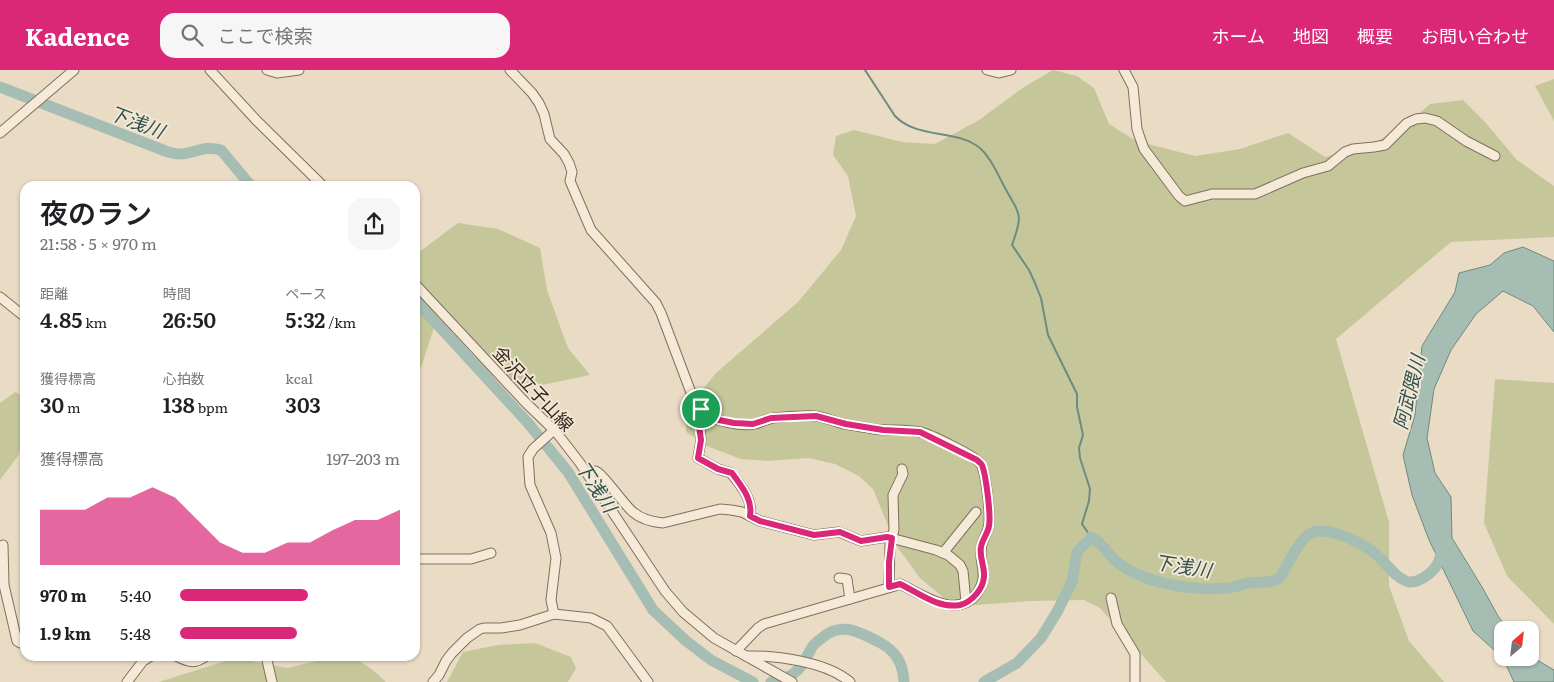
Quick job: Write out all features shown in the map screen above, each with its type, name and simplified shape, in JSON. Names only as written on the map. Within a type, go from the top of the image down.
[{"type":"street","points":[[0,133],[74,70]]},
{"type":"street","points":[[210,70],[256,121],[318,181]]},
{"type":"street","points":[[267,70],[277,73],[299,70]]},
{"type":"street","points":[[510,70],[539,103],[544,114],[550,139],[564,154],[569,163],[572,172],[570,181],[591,230],[656,303],[662,314],[693,398],[706,414],[719,420],[753,424],[771,418],[816,416],[846,424],[883,430],[920,432],[982,464],[989,524],[981,545],[984,577],[983,584],[977,594],[959,605],[936,603],[900,584],[764,624],[736,651]]},
{"type":"street","points":[[987,70],[999,73],[1011,70]]},
{"type":"street","points":[[1124,70],[1133,87],[1137,129],[1144,148],[1185,202],[1212,194],[1256,194],[1303,173],[1328,166],[1345,152],[1352,149],[1385,144],[1407,123],[1416,119],[1425,118],[1438,121],[1466,141],[1495,156]]},
{"type":"street","name":"金沢立子山線","points":[[420,289],[525,402],[554,430],[587,473],[665,591],[683,612],[714,638],[792,682]]},
{"type":"street","points":[[0,297],[20,313]]},
{"type":"street","points":[[701,409],[698,419],[701,440],[698,458],[718,469],[732,473],[749,499],[750,516]]},
{"type":"street","points":[[554,430],[528,457],[530,485],[551,533],[556,558],[551,600],[554,614]]},
{"type":"street","points":[[889,587],[889,562],[894,530],[893,495],[903,474],[902,469]]},
{"type":"street","points":[[587,473],[593,471],[604,477],[621,501],[633,513],[654,522],[663,523],[720,509],[731,510],[760,521],[814,535],[840,532],[861,541],[887,537],[943,553],[960,565],[963,571],[966,602]]},
{"type":"street","points":[[943,553],[976,512]]},
{"type":"street","points":[[2,545],[4,585],[20,643]]},
{"type":"street","points":[[420,559],[470,559],[490,553]]},
{"type":"street","points":[[839,578],[847,579],[850,598]]},
{"type":"street","points":[[1111,598],[1117,624],[1135,654],[1135,682]]},
{"type":"street","points":[[433,682],[452,653],[467,638],[480,629],[520,625],[554,614],[591,618],[607,626],[648,682]]},
{"type":"street","points":[[746,656],[805,662],[836,672],[850,682]]},
{"type":"street","points":[[127,682],[143,661]]},
{"type":"street","points":[[267,661],[272,682]]},
{"type":"green space","points":[[1053,70],[1077,76],[1094,88],[1109,124],[1136,141],[1195,156],[1240,149],[1288,133],[1325,157],[1376,142],[1410,122],[1430,104],[1463,100],[1485,122],[1517,160],[1554,186],[1554,237],[1451,242],[1336,339],[1389,522],[1389,586],[1409,641],[1444,682],[1166,682],[1100,608],[1084,600],[975,605],[945,599],[920,578],[896,545],[873,489],[859,476],[835,464],[809,458],[766,461],[741,459],[707,446],[686,432],[688,407],[716,373],[798,302],[841,250],[856,216],[848,176],[833,155],[836,136],[854,130],[902,142],[935,144],[979,120],[1024,87]]},
{"type":"green space","points":[[1554,79],[1554,121],[1535,86]]},
{"type":"green space","points":[[458,223],[498,229],[540,248],[547,290],[568,348],[590,375],[523,389],[485,372],[457,328],[438,314],[420,370],[420,251]]},
{"type":"green space","points":[[1495,379],[1554,383],[1554,624],[1507,576],[1484,523]]},
{"type":"green space","points":[[15,392],[20,394],[20,449],[18,456],[0,480],[0,403]]},
{"type":"green space","points":[[535,643],[571,657],[576,668],[568,682],[447,682],[463,652],[498,645]]},
{"type":"green space","points":[[226,661],[251,661],[287,668],[317,661],[358,661],[376,672],[386,682],[159,682]]},
{"type":"shaded area","points":[[1523,247],[1554,261],[1554,332],[1533,306],[1503,291],[1476,314],[1451,350],[1434,389],[1427,438],[1435,473],[1451,497],[1452,538],[1502,621],[1494,621],[1494,650],[1473,631],[1429,540],[1412,495],[1403,455],[1415,415],[1422,346],[1455,292],[1459,273],[1490,265],[1504,253]]},
{"type":"shaded area","points":[[1539,661],[1554,670],[1554,682],[1514,682],[1507,666],[1539,666]]},
{"type":"waterway","points":[[865,70],[895,116],[904,123],[926,131],[961,138],[981,149],[992,162],[1017,210],[1019,221],[1012,245],[1029,270],[1035,283],[1041,298],[1048,335],[1077,394],[1077,407],[1083,435],[1079,448],[1080,458],[1090,489],[1089,501],[1082,524],[1091,537]]},
{"type":"waterway","name":"下浅川","points":[[0,87],[168,152],[181,154],[210,148],[221,150],[247,181]]},
{"type":"waterway","name":"下浅川","points":[[420,305],[528,423],[568,472],[653,610],[685,640],[711,660],[753,682]]},
{"type":"waterway","name":"下浅川","points":[[984,682],[1017,663],[1041,638],[1072,582],[1077,552],[1091,537],[1100,543],[1117,562],[1132,572],[1172,585],[1214,589],[1278,579],[1301,542],[1306,536],[1318,531],[1334,533],[1360,543],[1380,558],[1397,575],[1409,582],[1425,577],[1435,568],[1443,547]]},
{"type":"waterway","name":"下浅川","points":[[771,682],[796,672],[816,643],[829,633],[843,629],[857,632],[890,649],[900,663],[904,682]]},
{"type":"route","points":[[701,409],[706,414],[719,420],[734,423],[753,424],[771,418],[816,416],[846,424],[883,430],[920,432],[977,460],[982,464],[989,524],[981,545],[984,577],[983,584],[977,594],[963,604],[946,605],[926,599],[900,584],[889,587],[890,544],[892,538],[861,541],[840,532],[814,535],[760,521],[750,516],[749,499],[732,473],[718,469],[698,458],[701,435],[698,419],[701,409]]},
{"type":"water label","name":"阿武隈川","points":[[1408,392]]}]
